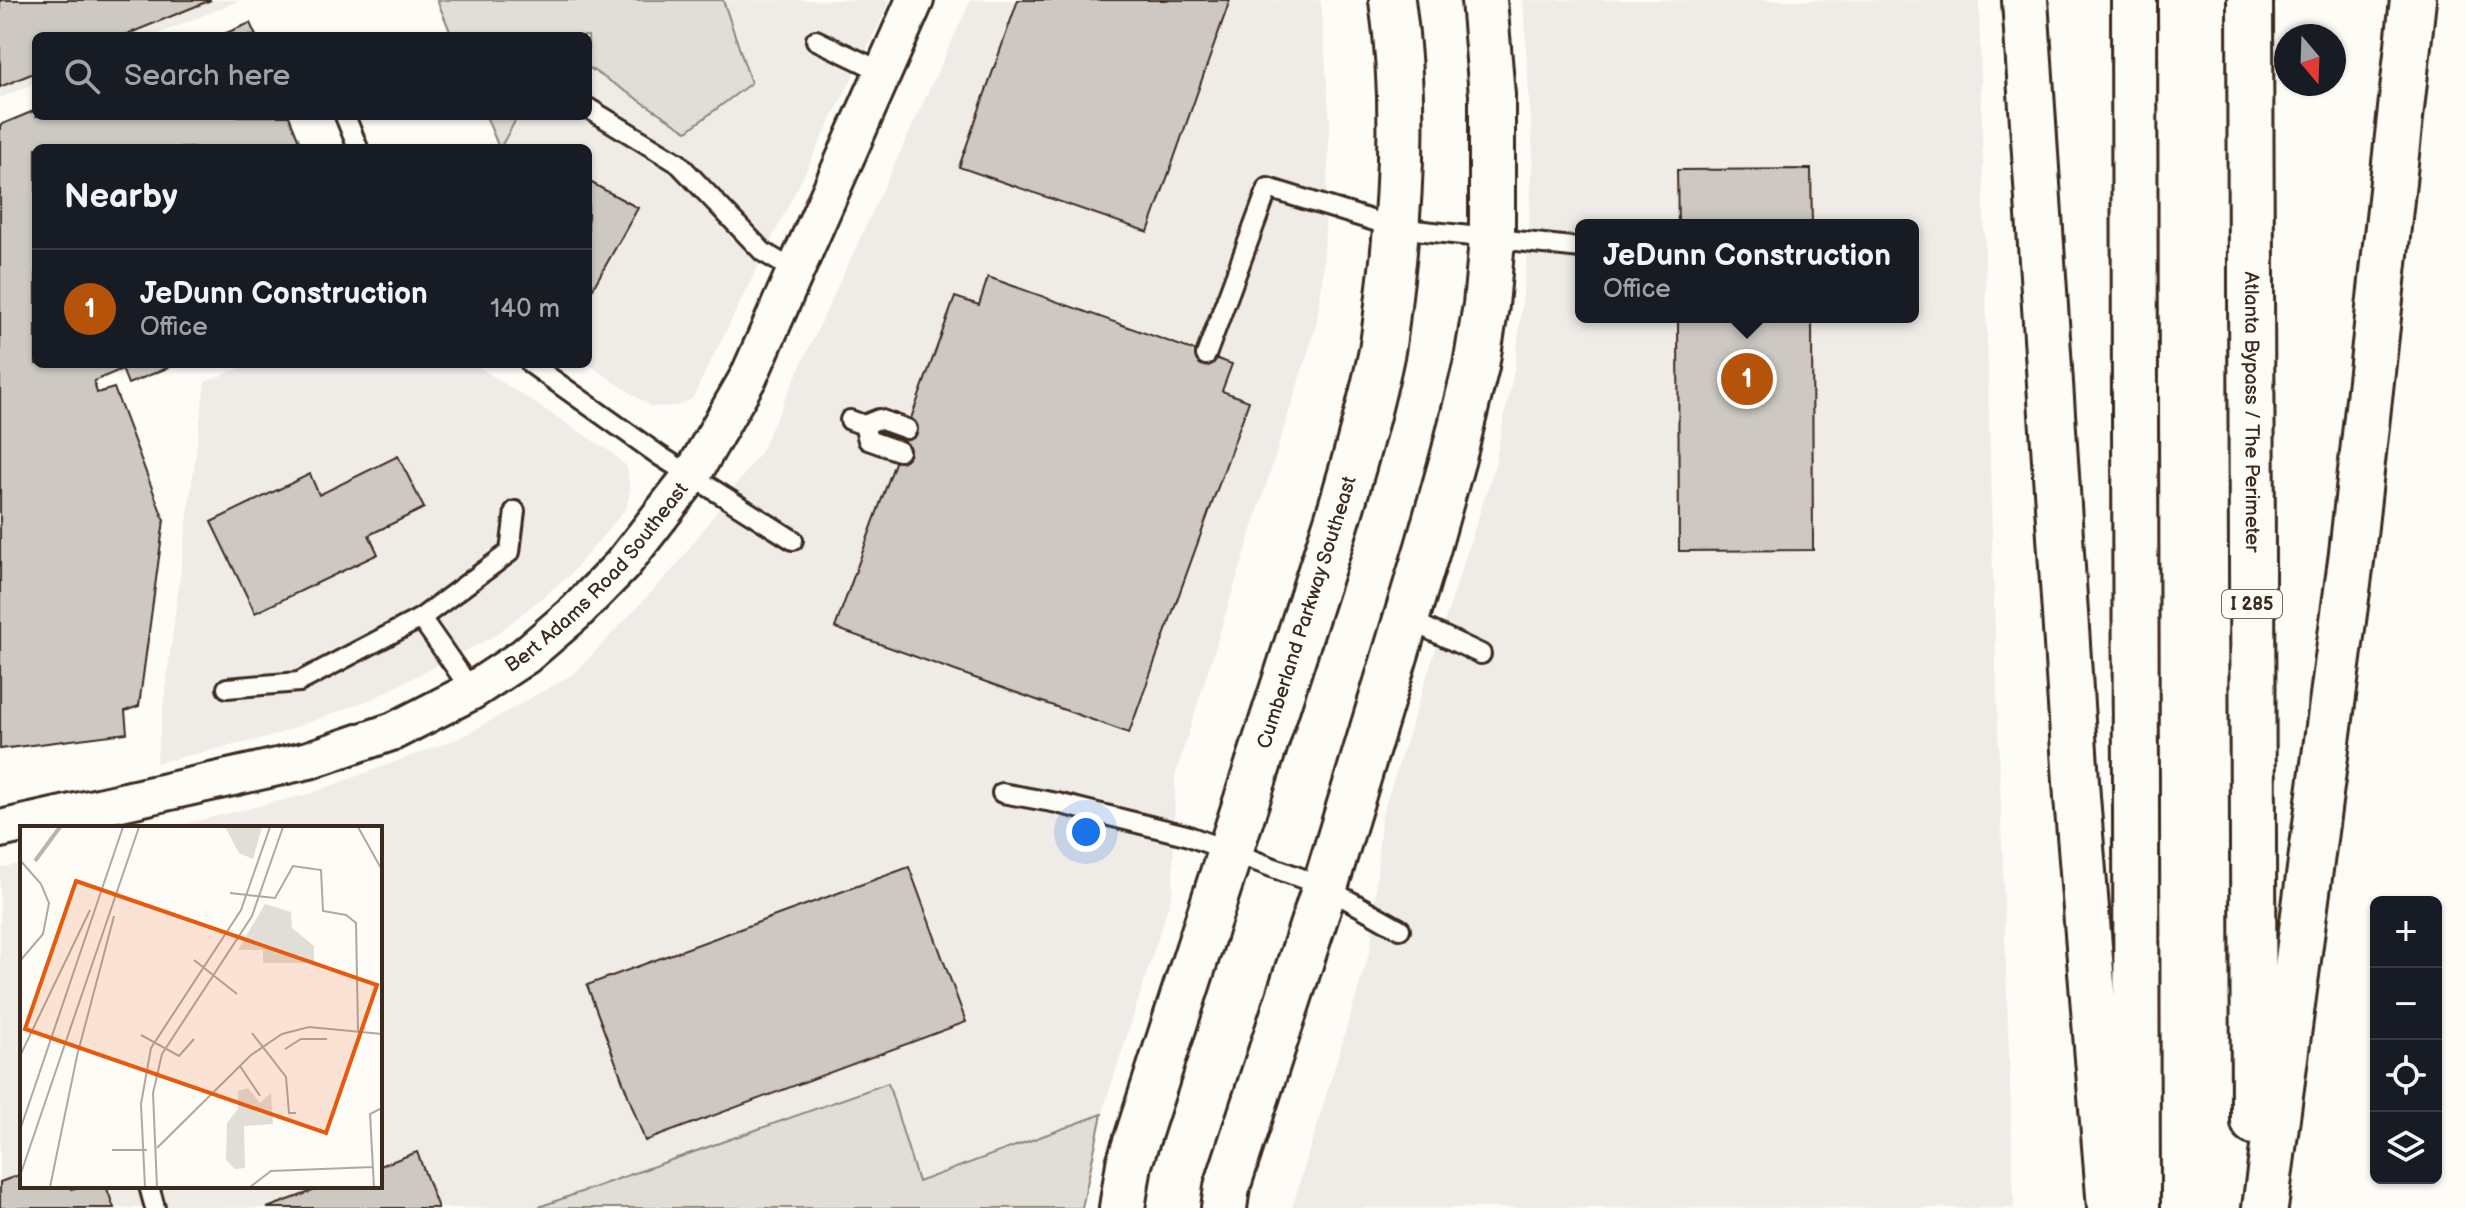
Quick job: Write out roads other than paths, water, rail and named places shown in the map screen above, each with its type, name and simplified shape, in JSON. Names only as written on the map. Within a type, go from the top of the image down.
[{"type":"main road","name":"Cumberland Parkway Southeast","points":[[1122,1208],[1129,1164],[1337,521],[1362,435],[1382,348],[1397,228],[1400,159],[1400,85],[1392,0]]},
{"type":"main road","points":[[1224,1208],[1227,1187],[1325,887],[1453,458],[1476,366],[1492,240],[1492,95],[1484,0]]},
{"type":"main road","points":[[2025,0],[2077,797],[2110,1208]]},
{"type":"main road","points":[[2134,0],[2137,1208]]},
{"type":"main road","name":"Atlanta Bypass / The Perimeter","points":[[2250,0],[2254,1208]]},
{"type":"main road","points":[[2265,1208],[2352,553],[2413,0]]},
{"type":"street","name":"Bert Adams Road Southeast","points":[[22,826],[309,760],[394,731],[472,691],[525,656],[575,613],[622,565],[692,475],[749,376],[915,0]]},
{"type":"lane","points":[[816,40],[883,72]]},
{"type":"lane","points":[[592,110],[678,163],[763,252],[795,271]]},
{"type":"lane","points":[[347,120],[356,144]]},
{"type":"lane","points":[[1206,355],[1268,188],[1397,228],[1575,247]]},
{"type":"lane","points":[[537,368],[660,456],[793,540]]},
{"type":"lane","points":[[899,451],[868,440],[857,422],[879,419],[907,429]]},
{"type":"lane","points":[[227,688],[299,682],[421,618],[510,552],[515,511]]},
{"type":"lane","points":[[421,618],[472,691]]},
{"type":"lane","points":[[1404,618],[1481,654]]},
{"type":"lane","points":[[1002,793],[1172,831],[1231,851],[1325,887],[1400,929]]},
{"type":"lane","points":[[150,1188],[155,1208]]},
{"type":"place","name":"JeDunn Construction","points":[[1747,379]]}]
